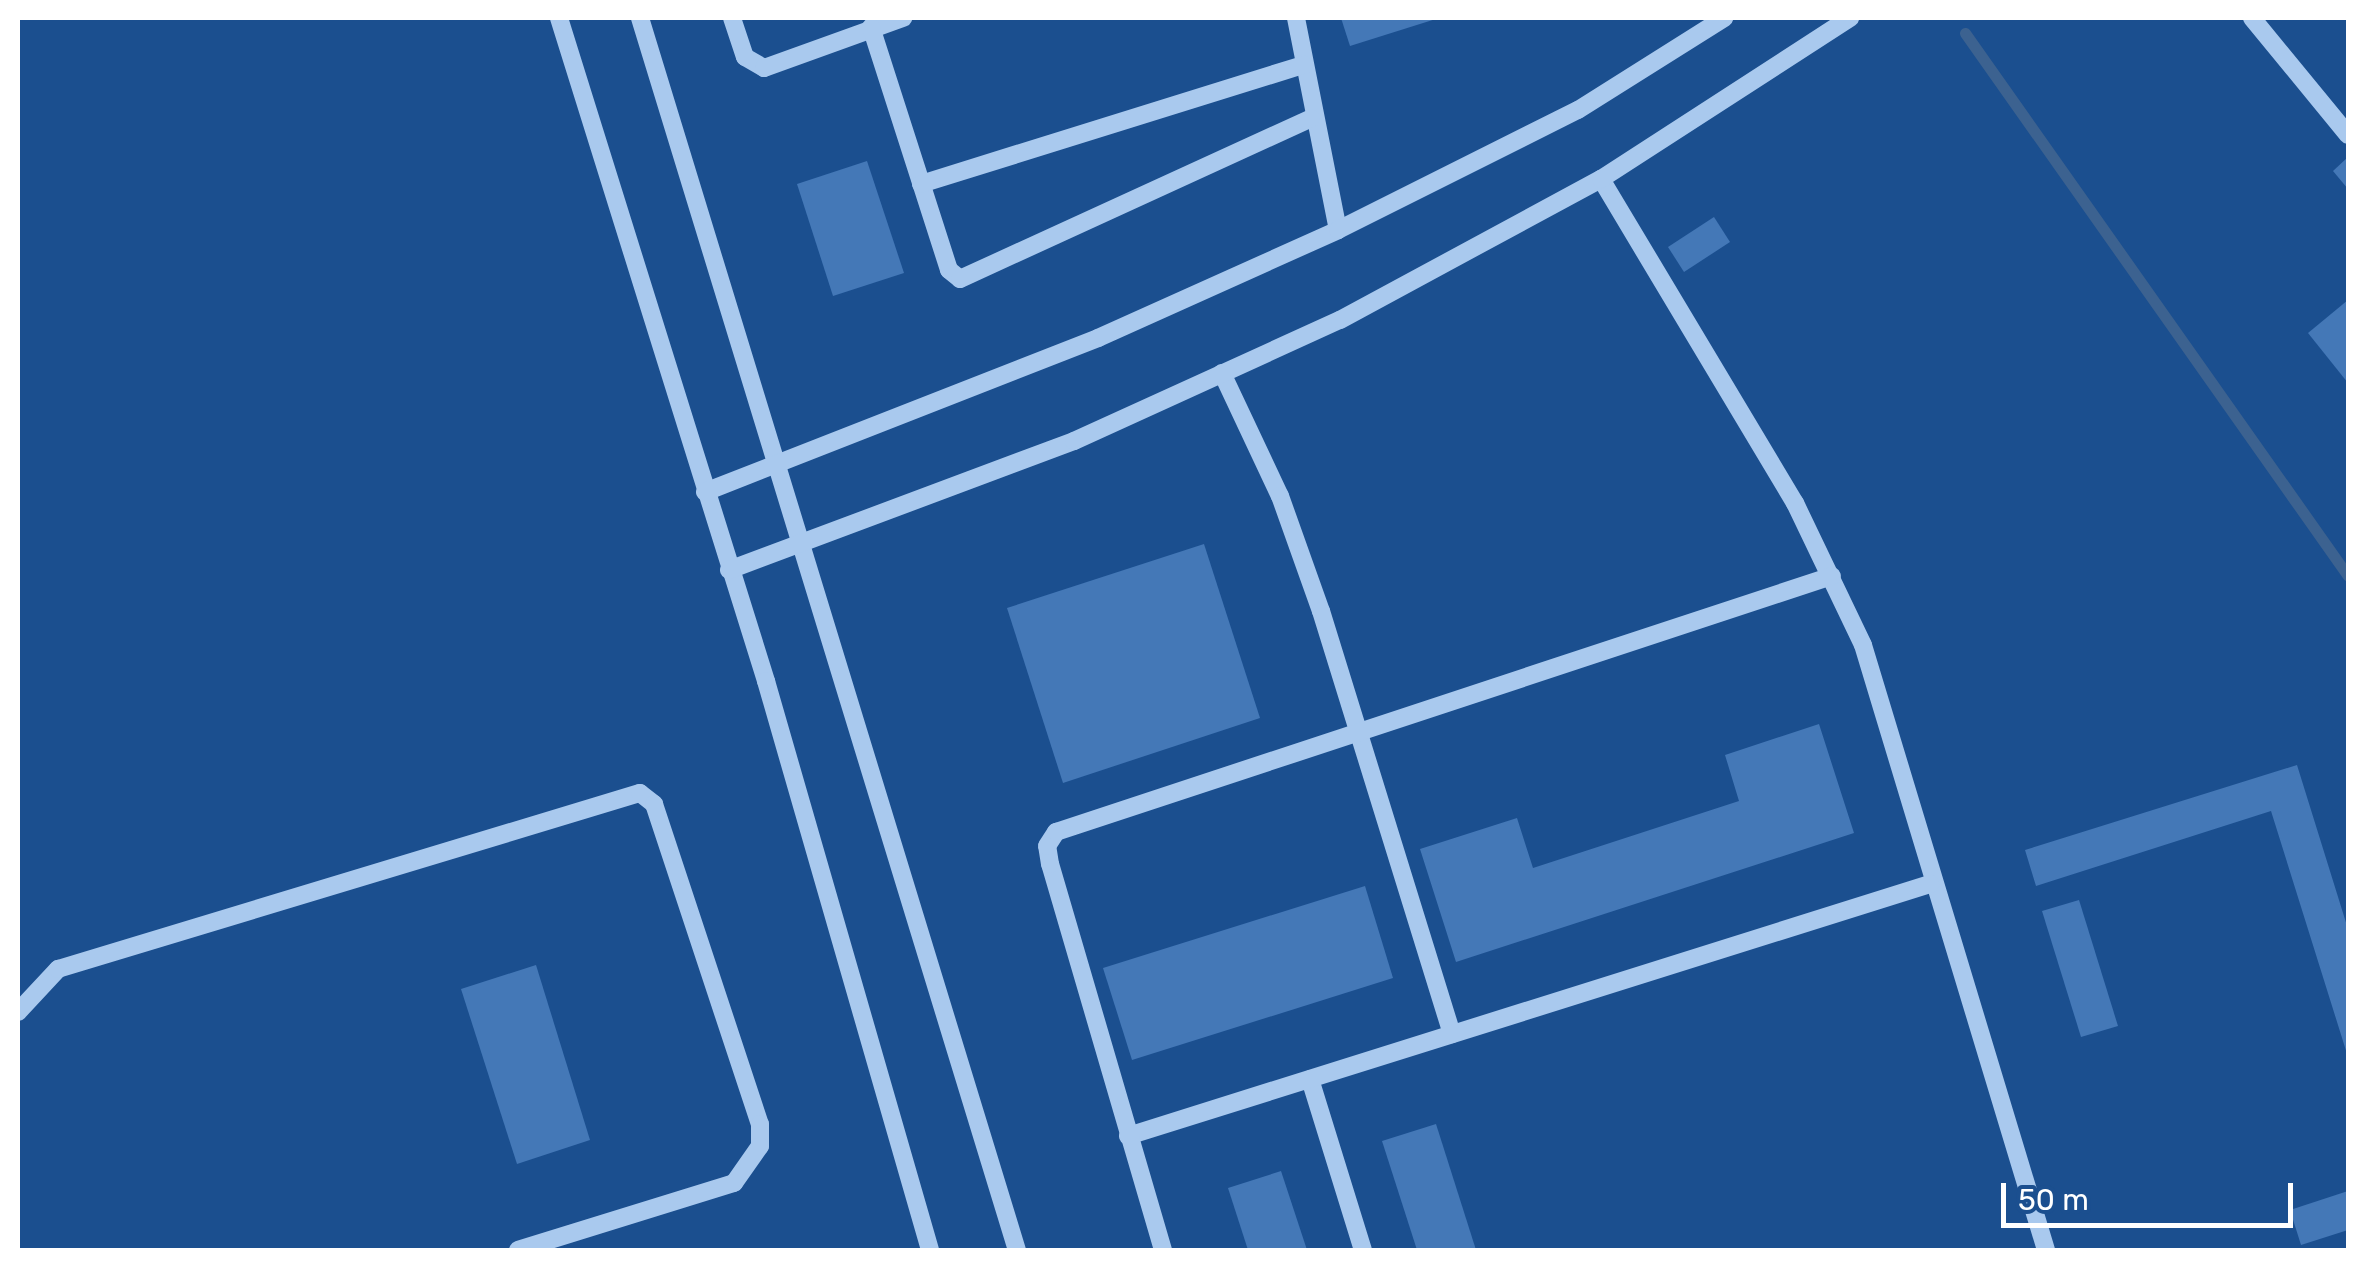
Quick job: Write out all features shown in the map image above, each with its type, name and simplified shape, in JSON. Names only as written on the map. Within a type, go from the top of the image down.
[{"type":"street","points":[[559,18],[729,570],[930,1250]]},
{"type":"street","points":[[640,18],[1017,1250]]},
{"type":"street","points":[[732,18],[745,57],[764,68],[902,18]]},
{"type":"street","points":[[1296,18],[1310,118],[1338,230]]},
{"type":"street","points":[[705,492],[1098,338],[1338,230],[1578,110],[1724,18]]},
{"type":"street","points":[[729,570],[1074,442],[1222,374],[1602,179],[1850,18]]},
{"type":"street","points":[[2252,18],[2348,135]]},
{"type":"street","points":[[871,28],[949,270],[967,280],[1310,118]]},
{"type":"street","points":[[921,184],[1304,65]]},
{"type":"street","points":[[1602,179],[1832,576],[1863,645],[1930,884],[2046,1250]]},
{"type":"street","points":[[1222,374],[1280,496],[1360,734],[1452,1034]]},
{"type":"street","points":[[1163,1250],[1046,846],[1066,825],[1360,734],[1832,576]]},
{"type":"street","points":[[18,1012],[58,968],[640,793],[654,804],[760,1124],[760,1146],[734,1183],[518,1250]]},
{"type":"street","points":[[1128,1136],[1930,884]]},
{"type":"street","points":[[1310,1079],[1363,1250]]},
{"type":"building","points":[[1341,18],[1439,18],[1350,46]]},
{"type":"building","points":[[2348,157],[2348,189],[2333,171]]},
{"type":"building","points":[[867,161],[904,273],[833,296],[797,184]]},
{"type":"building","points":[[1714,217],[1730,242],[1684,272],[1668,247]]},
{"type":"building","points":[[2348,300],[2348,383],[2308,333]]},
{"type":"building","points":[[1204,544],[1260,718],[1063,783],[1007,608]]},
{"type":"building","points":[[1819,724],[1854,833],[1456,962],[1420,849],[1517,818],[1533,868],[1739,801],[1725,755]]},
{"type":"building","points":[[2297,765],[2348,929],[2348,1057],[2271,811],[2036,886],[2025,850]]},
{"type":"building","points":[[1365,886],[1393,978],[1132,1060],[1103,968]]},
{"type":"building","points":[[2079,900],[2118,1026],[2081,1037],[2042,911]]},
{"type":"building","points":[[536,965],[590,1140],[517,1164],[461,989]]},
{"type":"building","points":[[1436,1124],[1476,1250],[1417,1250],[1382,1141]]},
{"type":"building","points":[[1281,1171],[1307,1250],[1248,1250],[1228,1188]]},
{"type":"building","points":[[2348,1191],[2348,1230],[2301,1245],[2290,1210]]},
{"type":"waterway","points":[[1965,33],[2348,576]]}]
